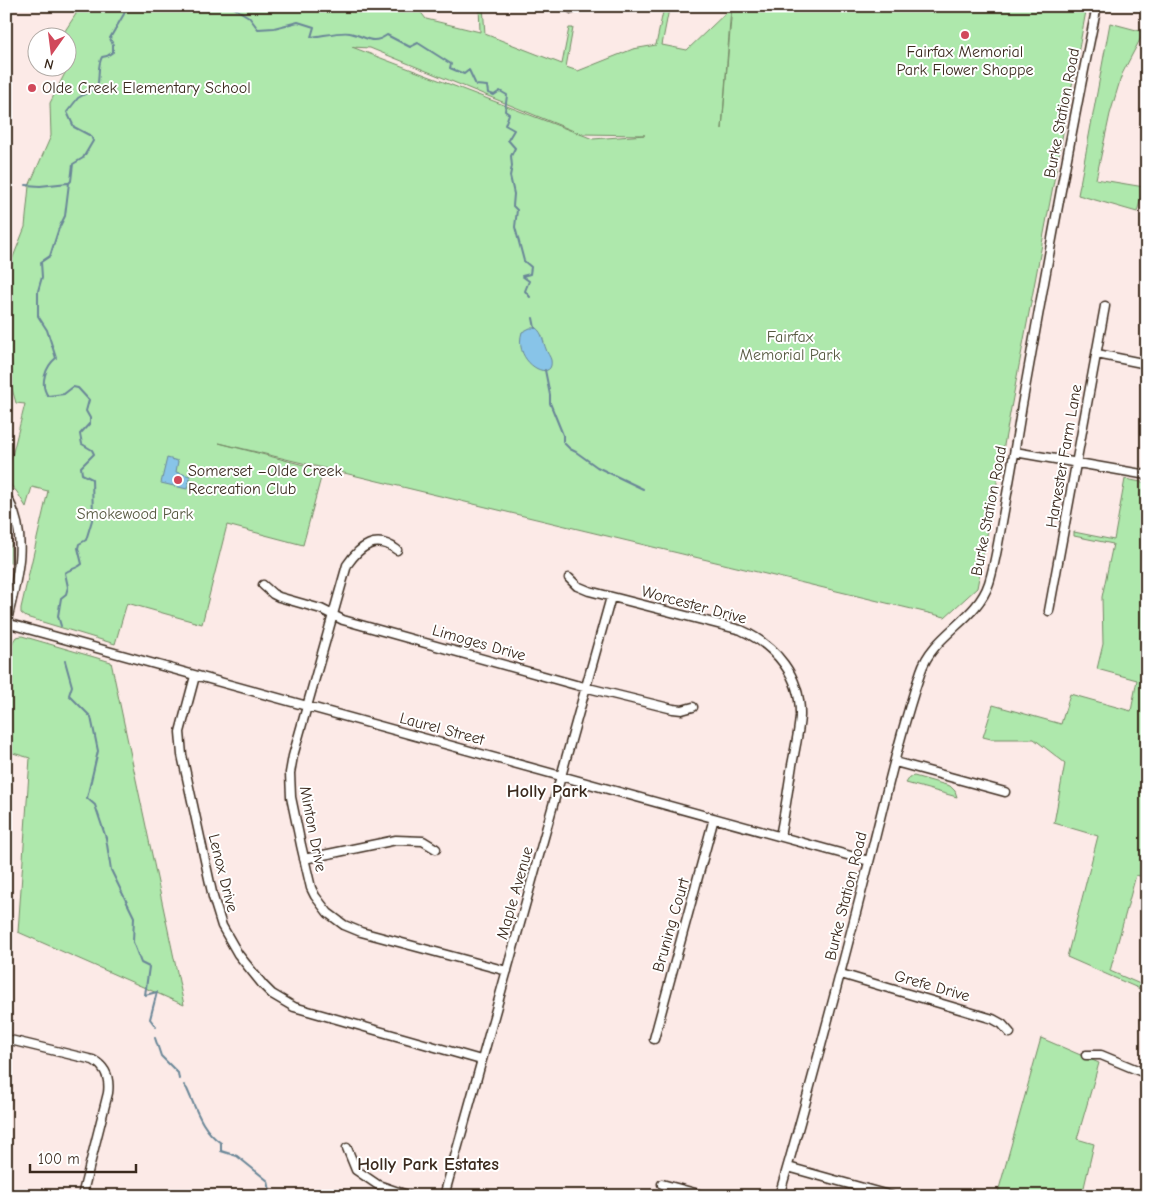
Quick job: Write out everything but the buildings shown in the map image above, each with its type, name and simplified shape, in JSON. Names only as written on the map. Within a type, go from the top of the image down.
[{"type":"street","name":"Burke Station Road","points":[[779,1196],[841,974],[895,762],[923,666],[937,643],[978,604],[988,585],[994,566],[1046,269],[1097,6]]},
{"type":"street","name":"Harvester Farm Lane","points":[[1049,611],[1105,306]]},
{"type":"street","points":[[1096,354],[1147,364]]},
{"type":"street","points":[[1015,452],[1147,475]]},
{"type":"street","points":[[6,496],[18,523],[20,550],[6,624]]},
{"type":"street","name":"Minton Drive","points":[[397,550],[386,543],[375,542],[364,546],[352,556],[343,574],[293,756],[290,780],[291,797],[309,881],[315,896],[328,913],[344,925],[361,932],[506,971]]},
{"type":"street","name":"Worcester Drive","points":[[569,578],[577,586],[589,591],[741,630],[765,643],[784,662],[796,687],[800,714],[780,834]]},
{"type":"street","name":"Limoges Drive","points":[[263,585],[279,597],[321,609],[332,616],[586,687],[673,709],[682,710],[693,706]]},
{"type":"street","name":"Maple Avenue","points":[[444,1196],[611,597]]},
{"type":"street","name":"Laurel Street","points":[[6,624],[714,818],[780,834],[870,861]]},
{"type":"street","name":"Lenox Drive","points":[[195,676],[180,732],[182,755],[216,909],[230,940],[250,971],[272,994],[294,1007],[481,1060]]},
{"type":"street","points":[[895,762],[1005,792]]},
{"type":"street","name":"Bruning Court","points":[[654,1039],[714,818]]},
{"type":"street","points":[[304,859],[396,840],[423,841],[436,849]]},
{"type":"street","name":"Grefe Drive","points":[[841,974],[993,1018],[1010,1032]]},
{"type":"street","points":[[6,1039],[93,1060],[100,1064],[106,1072],[108,1093],[82,1196]]},
{"type":"street","points":[[1086,1055],[1101,1055],[1147,1074]]},
{"type":"street","points":[[347,1148],[356,1170],[378,1185],[410,1196]]},
{"type":"street","points":[[788,1167],[892,1196]]},
{"type":"street","points":[[662,1184],[706,1196]]},
{"type":"green space","name":"Fairfax Memorial Park","points":[[74,6],[416,6],[426,19],[480,32],[479,6],[483,6],[485,34],[562,64],[569,28],[573,28],[566,67],[578,71],[633,49],[656,45],[664,7],[669,9],[662,45],[687,50],[731,8],[722,129],[732,6],[1087,6],[977,588],[945,617],[219,443],[323,470],[303,545],[227,525],[202,624],[127,603],[115,644],[26,617],[21,613],[21,608],[48,491],[32,487],[26,507],[17,492],[6,480],[25,404],[16,403],[6,367],[6,275],[25,227],[29,186],[51,136],[50,103],[62,78],[78,78],[78,28],[67,28],[76,14]],"holes":[[[352,47],[370,48],[581,134],[645,135],[593,139]]]},
{"type":"green space","points":[[1110,23],[1144,32],[1122,74],[1110,114],[1096,179],[1144,187],[1137,212],[1078,195]]},
{"type":"green space","points":[[1125,479],[1147,483],[1147,878],[1136,875],[1110,971],[1147,987],[1147,992],[1067,957],[1098,836],[1054,823],[1065,763],[1034,739],[991,739],[983,737],[993,705],[1061,724],[1070,694],[1131,711],[1137,680],[1097,669],[1103,644],[1102,597],[1113,544],[1074,536],[1074,532],[1114,540]]},
{"type":"green space","points":[[6,517],[11,533],[10,563],[6,561]]},
{"type":"green space","points":[[22,636],[111,662],[184,1005],[18,932],[30,758],[6,751],[5,692],[11,647],[16,637]]},
{"type":"green space","points":[[914,776],[950,786],[955,791],[957,797],[906,783],[910,777]]},
{"type":"green space","points":[[1041,1038],[1099,1063],[1077,1139],[1094,1144],[1082,1196],[997,1196]]},
{"type":"water","points":[[530,328],[536,328],[541,335],[551,360],[550,367],[547,370],[534,367],[523,353],[521,343],[522,332]]},
{"type":"water","points":[[167,458],[178,461],[176,472],[190,476],[187,489],[161,483]]},
{"type":"waterway","points":[[61,626],[58,616],[61,598],[66,594],[68,587],[65,573],[82,564],[78,548],[79,544],[86,540],[93,517],[92,479],[82,474],[81,467],[94,454],[92,450],[82,444],[80,434],[90,423],[90,418],[86,411],[89,400],[78,388],[73,387],[64,394],[48,396],[45,391],[45,376],[52,361],[56,358],[47,330],[38,316],[38,291],[42,277],[41,262],[50,256],[65,216],[73,164],[83,158],[93,141],[91,136],[74,127],[67,112],[78,98],[97,87],[100,60],[102,57],[113,52],[110,38],[124,14],[126,6]]},
{"type":"waterway","points":[[231,6],[249,17],[258,29],[274,28],[298,22],[314,27],[311,37],[346,33],[377,40],[387,35],[410,47],[418,43],[451,64],[450,68],[464,74],[469,70],[476,85],[487,86],[488,93],[494,95],[500,91],[507,95],[505,111],[509,114],[505,125],[514,130],[508,140],[515,148],[511,156],[510,176],[514,194],[513,206],[517,210],[515,227],[524,261],[531,267],[530,274],[522,276],[529,281],[525,291],[530,297]]},
{"type":"waterway","points":[[26,185],[40,186],[68,183]]},
{"type":"waterway","points":[[533,318],[535,328]]},
{"type":"waterway","points":[[545,370],[550,403],[563,435],[563,442],[597,467],[643,489]]},
{"type":"waterway","points":[[65,661],[72,686],[69,695],[91,717],[98,751],[87,798],[95,805],[106,838],[111,870],[134,917],[133,942],[141,963],[149,967],[145,995],[157,992],[150,1019],[156,1027]]},
{"type":"waterway","points":[[155,1038],[161,1056],[178,1073],[179,1079]]},
{"type":"waterway","points":[[184,1085],[204,1125],[214,1138],[221,1143],[221,1151],[237,1156],[268,1181],[271,1196]]},
{"type":"place","name":"Fairfax Memorial Park Flower Shoppe","points":[[965,35]]},
{"type":"place","name":"Olde Creek Elementary School","points":[[32,88]]},
{"type":"place","name":"Somerset –Olde Creek Recreation Club","points":[[178,480]]},
{"type":"district","name":"Holly Park","points":[[547,791]]},
{"type":"district","name":"Holly Park Estates","points":[[428,1164]]},
{"type":"park label","name":"Smokewood Park","points":[[135,514]]}]
